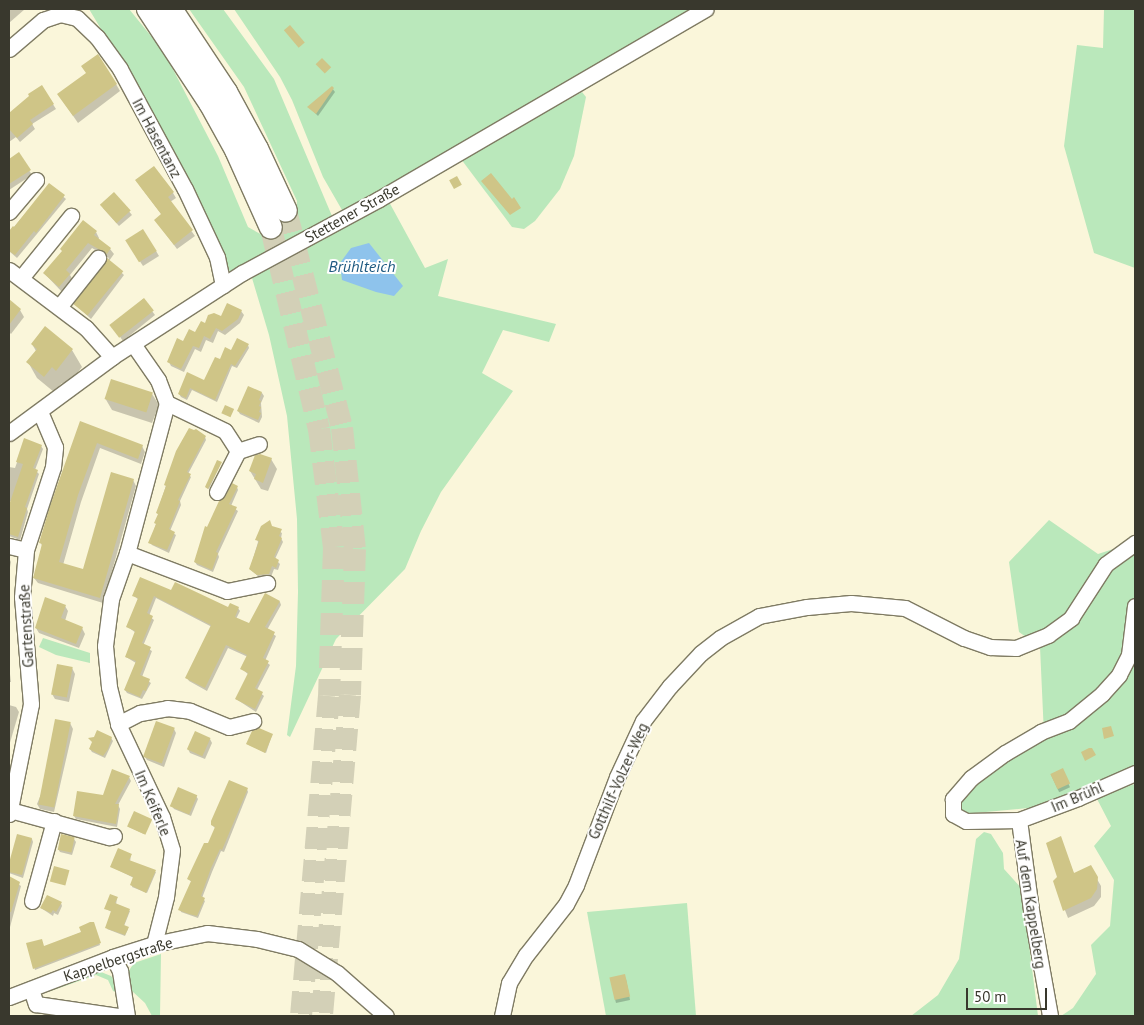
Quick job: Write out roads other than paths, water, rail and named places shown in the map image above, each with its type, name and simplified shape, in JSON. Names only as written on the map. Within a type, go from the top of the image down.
[{"type":"highway","points":[[148,9],[210,103],[278,220],[257,149],[226,92],[171,9]]},
{"type":"street","name":"Stettener Straße","points":[[9,433],[112,358],[223,285],[379,199],[706,9]]},
{"type":"street","name":"Im Hasentanz","points":[[9,49],[43,20],[58,11],[77,18],[97,37],[120,69],[160,140],[203,224],[217,257],[223,285]]},
{"type":"street","points":[[9,212],[36,180]]},
{"type":"street","points":[[71,216],[15,274],[86,328],[112,358]]},
{"type":"street","points":[[59,307],[98,258]]},
{"type":"street","points":[[133,344],[158,380],[167,402],[225,431],[238,451]]},
{"type":"street","name":"Im Keiferle","points":[[154,944],[166,897],[172,850],[162,817],[118,724],[109,687],[106,646],[111,599],[127,553],[167,402]]},
{"type":"street","name":"Gartenstraße","points":[[10,806],[31,704],[22,598],[26,550],[53,467],[55,447],[40,412]]},
{"type":"street","points":[[217,492],[238,451],[259,444]]},
{"type":"street","name":"Gotthilf-Volzer-Weg","points":[[502,1016],[510,983],[526,955],[566,904],[576,885],[617,777],[643,721],[670,686],[694,660],[720,638],[759,616],[807,607],[851,603],[905,608],[964,638],[990,647],[1016,648],[1048,635],[1071,618],[1106,564],[1135,543]]},
{"type":"street","points":[[9,546],[26,550]]},
{"type":"street","points":[[127,553],[227,591],[267,583]]},
{"type":"street","points":[[1019,820],[960,820],[953,814],[953,799],[971,778],[1004,753],[1041,732],[1069,721],[1102,694],[1120,675],[1129,655],[1135,606]]},
{"type":"street","points":[[118,724],[140,713],[167,708],[190,712],[229,726],[253,721]]},
{"type":"street","name":"Im Brühl","points":[[1019,820],[1078,798],[1135,773]]},
{"type":"street","points":[[10,806],[109,837],[114,836]]},
{"type":"street","points":[[32,902],[54,820]]},
{"type":"street","name":"Auf dem Kappelberg","points":[[1019,820],[1031,910],[1050,1016]]},
{"type":"street","name":"Kappelbergstraße","points":[[9,997],[113,957],[154,944],[207,933],[257,940],[298,949],[337,973],[386,1016]]},
{"type":"street","points":[[113,957],[120,971],[126,1016]]},
{"type":"street","points":[[31,989],[36,1004],[118,1016]]},
{"type":"water","name":"Brühlteich","points":[[369,243],[403,286],[394,296],[342,280],[340,263],[351,248]]},
{"type":"tunnel","points":[[286,211],[342,428],[355,549],[350,695],[322,1016]]},
{"type":"tunnel","points":[[271,228],[319,429],[334,547],[329,696],[301,1016]]}]
